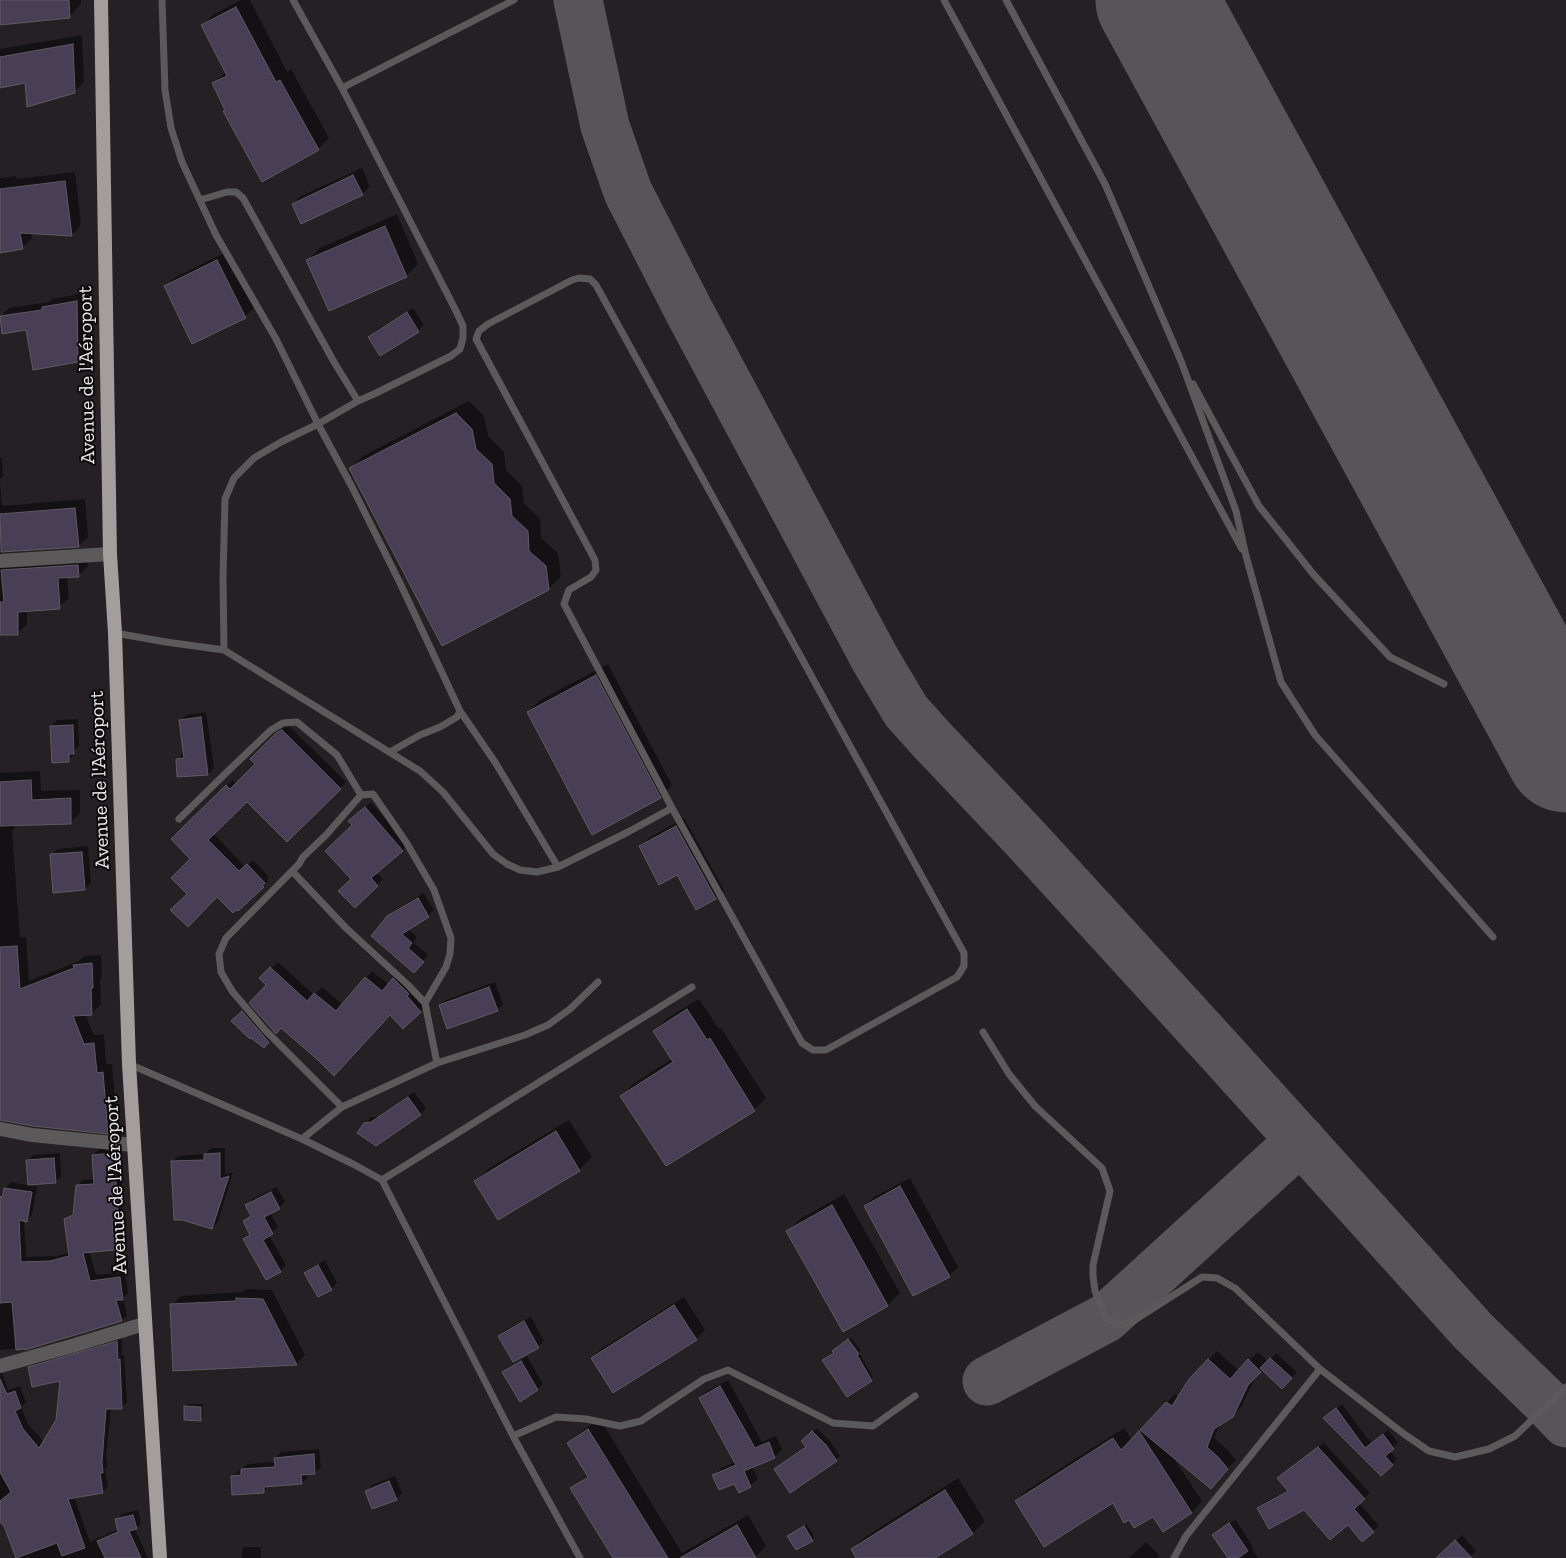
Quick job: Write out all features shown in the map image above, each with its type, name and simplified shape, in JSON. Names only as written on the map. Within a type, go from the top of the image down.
[{"type":"highway","name":"Avenue de l'Aéroport","points":[[101,0],[110,554],[115,633],[128,1064],[160,1558]]},
{"type":"street","points":[[0,561],[110,554]]},
{"type":"street","points":[[0,1129],[32,1135],[133,1145]]},
{"type":"street","points":[[0,1366],[144,1324]]},
{"type":"lane","points":[[162,0],[165,90],[171,128],[182,162],[216,235],[276,339],[352,487],[400,583],[460,711],[495,762],[558,867]]},
{"type":"lane","points":[[224,650],[225,498],[234,478],[254,458],[281,442],[318,424],[358,400],[451,356],[460,348],[463,338],[463,326],[342,88],[293,0]]},
{"type":"lane","points":[[342,88],[514,0]]},
{"type":"lane","points":[[944,0],[1246,556]]},
{"type":"lane","points":[[1006,0],[1105,184],[1181,361],[1236,511],[1246,556],[1281,682],[1315,735],[1493,936]]},
{"type":"lane","points":[[200,200],[227,192],[236,192],[243,198],[334,362],[358,400]]},
{"type":"lane","points":[[580,278],[590,279],[596,285],[964,953],[964,966],[957,977],[949,982],[826,1050],[813,1050],[802,1044],[672,808],[564,604],[569,590],[591,577],[596,570],[595,560],[476,339],[479,331],[488,324],[572,280],[580,278]]},
{"type":"lane","points":[[1181,361],[1260,506],[1314,574],[1390,657],[1444,684]]},
{"type":"lane","points":[[115,633],[224,650],[420,771],[443,792],[493,854],[520,870],[537,872],[558,867],[672,808]]},
{"type":"lane","points":[[390,752],[420,734],[440,727],[457,717],[460,711]]},
{"type":"lane","points":[[179,819],[271,730],[283,723],[297,722],[337,755],[361,795]]},
{"type":"lane","points":[[342,1107],[265,1030],[232,991],[221,972],[219,954],[226,938],[327,834],[361,795],[373,794],[406,842],[434,890],[451,938],[450,954],[446,967],[424,1003]]},
{"type":"lane","points":[[292,871],[346,928],[408,985],[424,1003],[437,1063]]},
{"type":"lane","points":[[302,1139],[342,1107],[437,1063],[525,1035],[548,1025],[570,1009],[598,982]]},
{"type":"lane","points":[[382,1180],[692,987]]},
{"type":"lane","points":[[983,1032],[1009,1074],[1035,1106],[1102,1168],[1110,1191],[1093,1265],[1093,1276],[1096,1291],[1106,1318],[1120,1325],[1130,1323],[1202,1277],[1217,1278],[1235,1288],[1320,1369],[1404,1434],[1429,1451],[1455,1458],[1489,1449],[1515,1436],[1566,1387]]},
{"type":"lane","points":[[128,1064],[302,1139],[382,1180],[513,1436],[580,1558]]},
{"type":"lane","points":[[1174,1558],[1186,1536],[1320,1369]]},
{"type":"lane","points":[[513,1436],[556,1416],[586,1419],[620,1426],[641,1421],[704,1379],[728,1370],[833,1423],[873,1426],[915,1396]]},
{"type":"building","points":[[0,0],[69,0],[70,18],[0,25]]},
{"type":"building","points":[[236,7],[276,82],[280,80],[319,150],[262,182],[223,111],[225,110],[212,83],[227,76],[201,25]]},
{"type":"building","points":[[73,44],[75,93],[27,107],[25,83],[0,88],[0,57]]},
{"type":"building","points":[[353,175],[363,195],[301,224],[292,204]]},
{"type":"building","points":[[65,181],[72,236],[20,233],[23,249],[0,253],[0,189]]},
{"type":"building","points":[[385,226],[407,277],[329,311],[306,260]]},
{"type":"building","points":[[217,260],[246,318],[192,344],[164,286]]},
{"type":"building","points":[[77,301],[78,362],[33,370],[26,330],[2,334],[0,316],[42,310],[42,307]]},
{"type":"building","points":[[407,312],[419,332],[380,356],[368,337]]},
{"type":"building","points":[[456,413],[472,429],[476,449],[492,464],[494,483],[510,499],[512,516],[528,531],[529,551],[546,566],[549,590],[442,646],[349,468]]},
{"type":"building","points":[[75,508],[79,547],[1,552],[0,514]]},
{"type":"building","points":[[78,565],[79,577],[58,578],[60,609],[18,612],[18,635],[0,635],[0,602],[4,602],[1,570]]},
{"type":"building","points":[[596,675],[661,798],[592,835],[527,712]]},
{"type":"building","points":[[201,717],[208,775],[177,777],[176,759],[184,758],[179,720]]},
{"type":"building","points":[[73,725],[74,754],[69,754],[69,762],[52,763],[50,726]]},
{"type":"building","points":[[282,730],[341,789],[287,842],[247,802],[208,840],[239,871],[247,864],[265,883],[262,886],[264,887],[238,911],[236,910],[233,913],[217,897],[188,927],[170,910],[187,894],[171,878],[190,859],[171,839],[226,785],[230,789],[255,764],[250,759],[276,733]]},
{"type":"building","points":[[31,780],[32,800],[71,798],[71,824],[0,826],[0,782]]},
{"type":"building","points":[[365,807],[403,851],[371,878],[378,886],[355,908],[338,891],[351,879],[325,851],[352,825],[348,821]]},
{"type":"building","points":[[676,826],[716,899],[696,910],[677,875],[659,885],[639,846]]},
{"type":"building","points":[[82,852],[85,890],[53,893],[50,854]]},
{"type":"building","points":[[418,898],[429,917],[402,934],[412,943],[408,948],[424,962],[414,973],[371,936],[387,916]]},
{"type":"building","points":[[17,946],[20,989],[74,968],[73,965],[92,963],[92,1015],[73,1016],[84,1044],[94,1043],[97,1073],[103,1072],[108,1134],[33,1126],[0,1120],[0,947]]},
{"type":"building","points":[[270,967],[307,1001],[314,993],[336,1011],[365,977],[382,991],[393,978],[409,994],[407,996],[421,1012],[403,1029],[390,1015],[334,1076],[281,1028],[276,1034],[249,1003],[266,985],[259,978]]},
{"type":"building","points":[[489,987],[498,1011],[447,1029],[439,1005]]},
{"type":"building","points":[[687,1009],[707,1040],[710,1038],[755,1111],[666,1166],[620,1096],[673,1062],[653,1031]]},
{"type":"building","points":[[242,1011],[269,1042],[264,1048],[250,1039],[231,1021]]},
{"type":"building","points":[[408,1097],[421,1115],[376,1146],[357,1133],[364,1123],[371,1122]]},
{"type":"building","points":[[556,1131],[580,1171],[498,1220],[474,1181]]},
{"type":"building","points":[[114,1153],[118,1210],[116,1223],[112,1223],[115,1250],[83,1253],[90,1281],[120,1277],[123,1300],[116,1300],[122,1321],[25,1350],[16,1350],[12,1302],[0,1303],[0,1196],[2,1197],[4,1188],[32,1192],[27,1222],[19,1220],[21,1262],[50,1261],[69,1256],[64,1219],[73,1215],[76,1185],[94,1184],[92,1155]]},
{"type":"building","points":[[220,1153],[220,1179],[229,1176],[212,1229],[182,1220],[174,1220],[171,1161],[204,1160],[204,1154]]},
{"type":"building","points":[[54,1158],[56,1183],[28,1185],[26,1160]]},
{"type":"building","points":[[900,1186],[950,1277],[913,1296],[864,1206]]},
{"type":"building","points":[[271,1192],[280,1209],[264,1217],[273,1234],[263,1240],[281,1272],[266,1280],[243,1239],[250,1235],[243,1221],[251,1216],[245,1205]]},
{"type":"building","points":[[832,1205],[888,1306],[843,1332],[786,1231]]},
{"type":"building","points":[[318,1265],[332,1290],[318,1297],[304,1273]]},
{"type":"building","points":[[236,1298],[263,1299],[297,1365],[173,1371],[170,1304],[236,1301]]},
{"type":"building","points":[[674,1305],[697,1340],[613,1393],[591,1358]]},
{"type":"building","points":[[524,1321],[539,1348],[513,1362],[498,1336]]},
{"type":"building","points":[[848,1339],[859,1354],[857,1355],[872,1381],[847,1397],[822,1360],[834,1353],[832,1351]]},
{"type":"building","points":[[117,1341],[118,1360],[120,1359],[122,1409],[106,1409],[102,1462],[103,1473],[100,1473],[103,1493],[68,1499],[85,1548],[62,1556],[57,1543],[16,1558],[4,1526],[0,1522],[0,1501],[11,1492],[0,1472],[0,1379],[7,1394],[15,1391],[21,1408],[15,1411],[23,1429],[39,1448],[56,1420],[60,1381],[32,1387],[28,1367]]},
{"type":"building","points":[[1270,1358],[1292,1378],[1282,1389],[1260,1368]]},
{"type":"building","points":[[1208,1359],[1230,1379],[1248,1359],[1261,1372],[1248,1385],[1233,1417],[1214,1429],[1207,1447],[1228,1469],[1211,1489],[1140,1430],[1166,1402],[1172,1406],[1189,1379]]},
{"type":"building","points":[[521,1361],[538,1390],[520,1402],[502,1372]]},
{"type":"building","points":[[720,1386],[755,1448],[769,1442],[775,1458],[744,1471],[751,1487],[739,1493],[734,1484],[719,1490],[712,1475],[736,1465],[699,1398]]},
{"type":"building","points":[[184,1406],[201,1407],[201,1421],[184,1420]]},
{"type":"building","points":[[1336,1408],[1365,1448],[1383,1434],[1394,1449],[1385,1456],[1393,1465],[1381,1476],[1323,1418]]},
{"type":"building","points":[[588,1429],[668,1558],[613,1558],[570,1488],[588,1477],[567,1443]]},
{"type":"building","points":[[812,1431],[826,1445],[837,1461],[790,1493],[774,1469],[806,1447],[801,1441]]},
{"type":"building","points":[[1139,1431],[1192,1513],[1163,1532],[1153,1517],[1134,1528],[1129,1520],[1124,1523],[1113,1503],[1044,1547],[1015,1501],[1113,1438],[1121,1450]]},
{"type":"building","points":[[1318,1447],[1365,1499],[1354,1509],[1374,1532],[1362,1542],[1348,1525],[1330,1540],[1304,1510],[1269,1529],[1257,1508],[1288,1491],[1277,1478]]},
{"type":"building","points":[[314,1454],[315,1474],[301,1475],[302,1484],[264,1487],[264,1493],[232,1495],[231,1476],[241,1475],[241,1469],[275,1467],[274,1458]]},
{"type":"building","points":[[389,1481],[397,1500],[372,1509],[365,1491]]},
{"type":"building","points":[[945,1490],[973,1534],[935,1558],[856,1558],[851,1549]]},
{"type":"building","points":[[133,1515],[137,1529],[129,1531],[141,1558],[105,1558],[97,1541],[118,1532],[115,1519]]},
{"type":"building","points":[[1229,1523],[1248,1551],[1238,1558],[1228,1558],[1212,1535]]},
{"type":"building","points":[[737,1525],[756,1558],[680,1558]]},
{"type":"building","points":[[804,1526],[813,1541],[796,1550],[787,1536]]},
{"type":"building","points":[[1455,1540],[1472,1558],[1436,1558]]},
{"type":"taxiway","points":[[578,0],[605,126],[628,192],[690,313],[875,659],[906,711],[1218,1049],[1473,1331],[1566,1423]]},
{"type":"taxiway","points":[[987,1381],[1106,1318],[1301,1140]]},
{"type":"runway","points":[[1156,0],[1566,752]]}]
